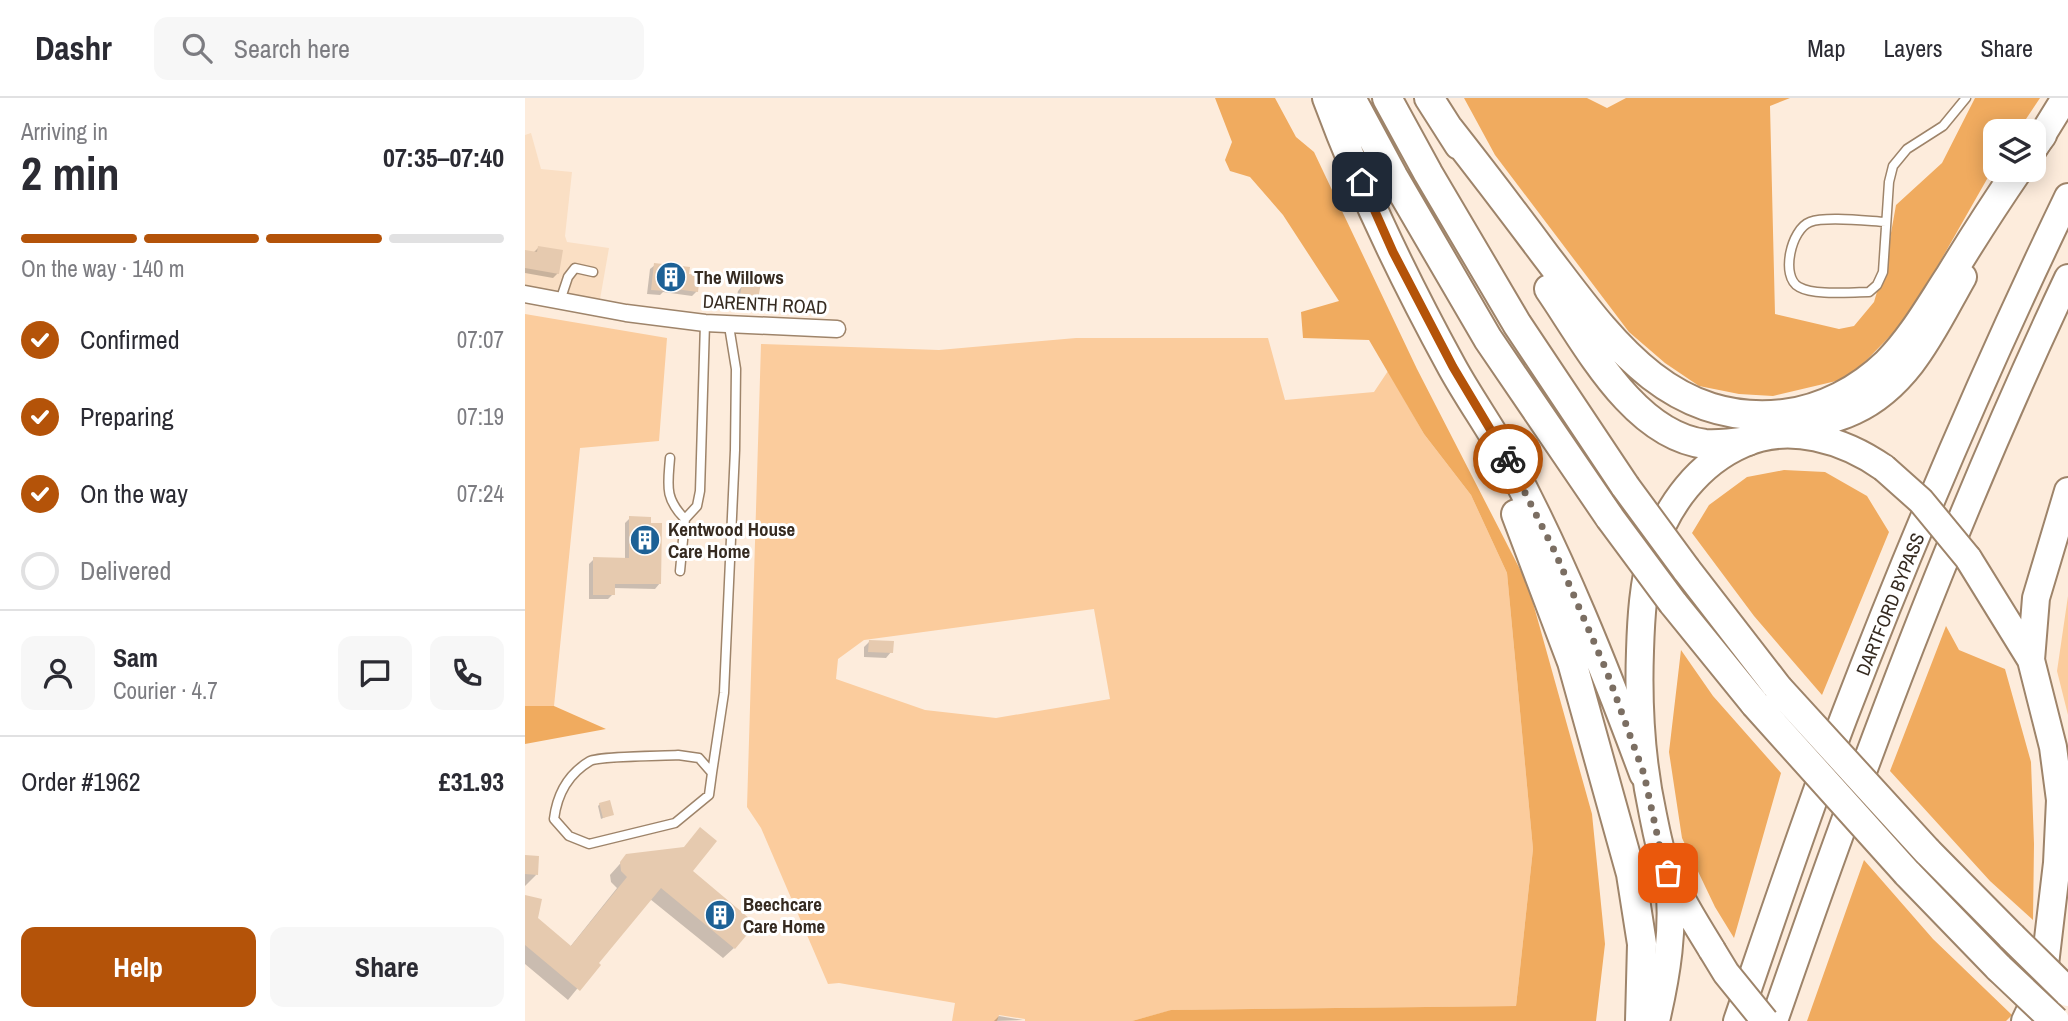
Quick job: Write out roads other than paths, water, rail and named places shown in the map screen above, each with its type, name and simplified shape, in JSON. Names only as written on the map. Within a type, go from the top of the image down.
[{"type":"highway","points":[[1327,98],[1341,136],[1393,252],[1453,367],[1506,456],[1555,552],[1607,672],[1644,774],[1668,873],[1726,973],[1765,1021]]},
{"type":"highway","points":[[1351,98],[1488,339],[1610,517],[1673,603],[1755,704],[1907,873],[1999,968],[2055,1021]]},
{"type":"highway","points":[[1387,98],[1517,324],[1625,486],[1686,569],[1778,688],[1927,851],[2068,992]]},
{"type":"highway","points":[[1429,98],[1497,210],[1595,356],[1636,409],[1658,426],[1690,440],[1719,445],[1780,435],[1853,411],[1878,397],[1902,376],[1929,338],[2014,182]]},
{"type":"highway","points":[[2046,128],[2065,98]]},
{"type":"highway","points":[[1449,130],[1613,341],[1661,384],[1681,396],[1727,412],[1757,415],[1794,413],[1826,404],[1857,387],[1888,362],[1923,316],[2012,182]]},
{"type":"highway","name":"DARTFORD BYPASS","points":[[1737,1021],[1844,717],[2000,340],[2068,197]]},
{"type":"highway","name":"DARTFORD BYPASS","points":[[1774,1021],[1906,653],[1984,464],[2068,278]]},
{"type":"highway","points":[[1453,367],[1475,424],[1524,530],[1590,719],[1638,907],[1643,963],[1640,1021]]},
{"type":"highway","points":[[1780,435],[1823,439],[1867,456],[1921,501],[1968,558],[2031,660],[2064,804],[2044,973],[2025,1021]]},
{"type":"highway","points":[[1644,774],[1639,701],[1641,630],[1652,552],[1667,515],[1698,474],[1728,450],[1748,441]]},
{"type":"highway","points":[[2031,660],[2036,598],[2068,491]]},
{"type":"highway","points":[[2057,863],[2068,900]]},
{"type":"highway","points":[[1656,1021],[1671,943],[1672,916],[1668,873]]},
{"type":"street","name":"DARENTH ROAD","points":[[528,292],[560,301],[627,313],[729,326],[837,329]]},
{"type":"lane","points":[[1885,222],[1821,220],[1808,223],[1797,233],[1791,246],[1790,273],[1795,285],[1803,289],[1869,292],[1877,285],[1883,272],[1885,222],[1892,166],[1907,149],[1943,126],[1966,98]]},
{"type":"lane","points":[[560,301],[568,277],[575,268],[593,272]]},
{"type":"lane","points":[[680,571],[685,519],[697,506],[700,491],[705,323]]},
{"type":"lane","points":[[712,773],[699,758],[678,755],[592,760],[569,778],[556,800],[554,819],[569,836],[589,844],[675,822],[709,794],[724,693],[735,450],[736,369],[729,326]]},
{"type":"lane","points":[[670,458],[668,493],[674,508],[685,519]]},
{"type":"place","name":"The Willows","points":[[671,277]]},
{"type":"place","name":"Kentwood House Care Home","points":[[645,540]]},
{"type":"place","name":"Beechcare Care Home","points":[[720,915]]}]
